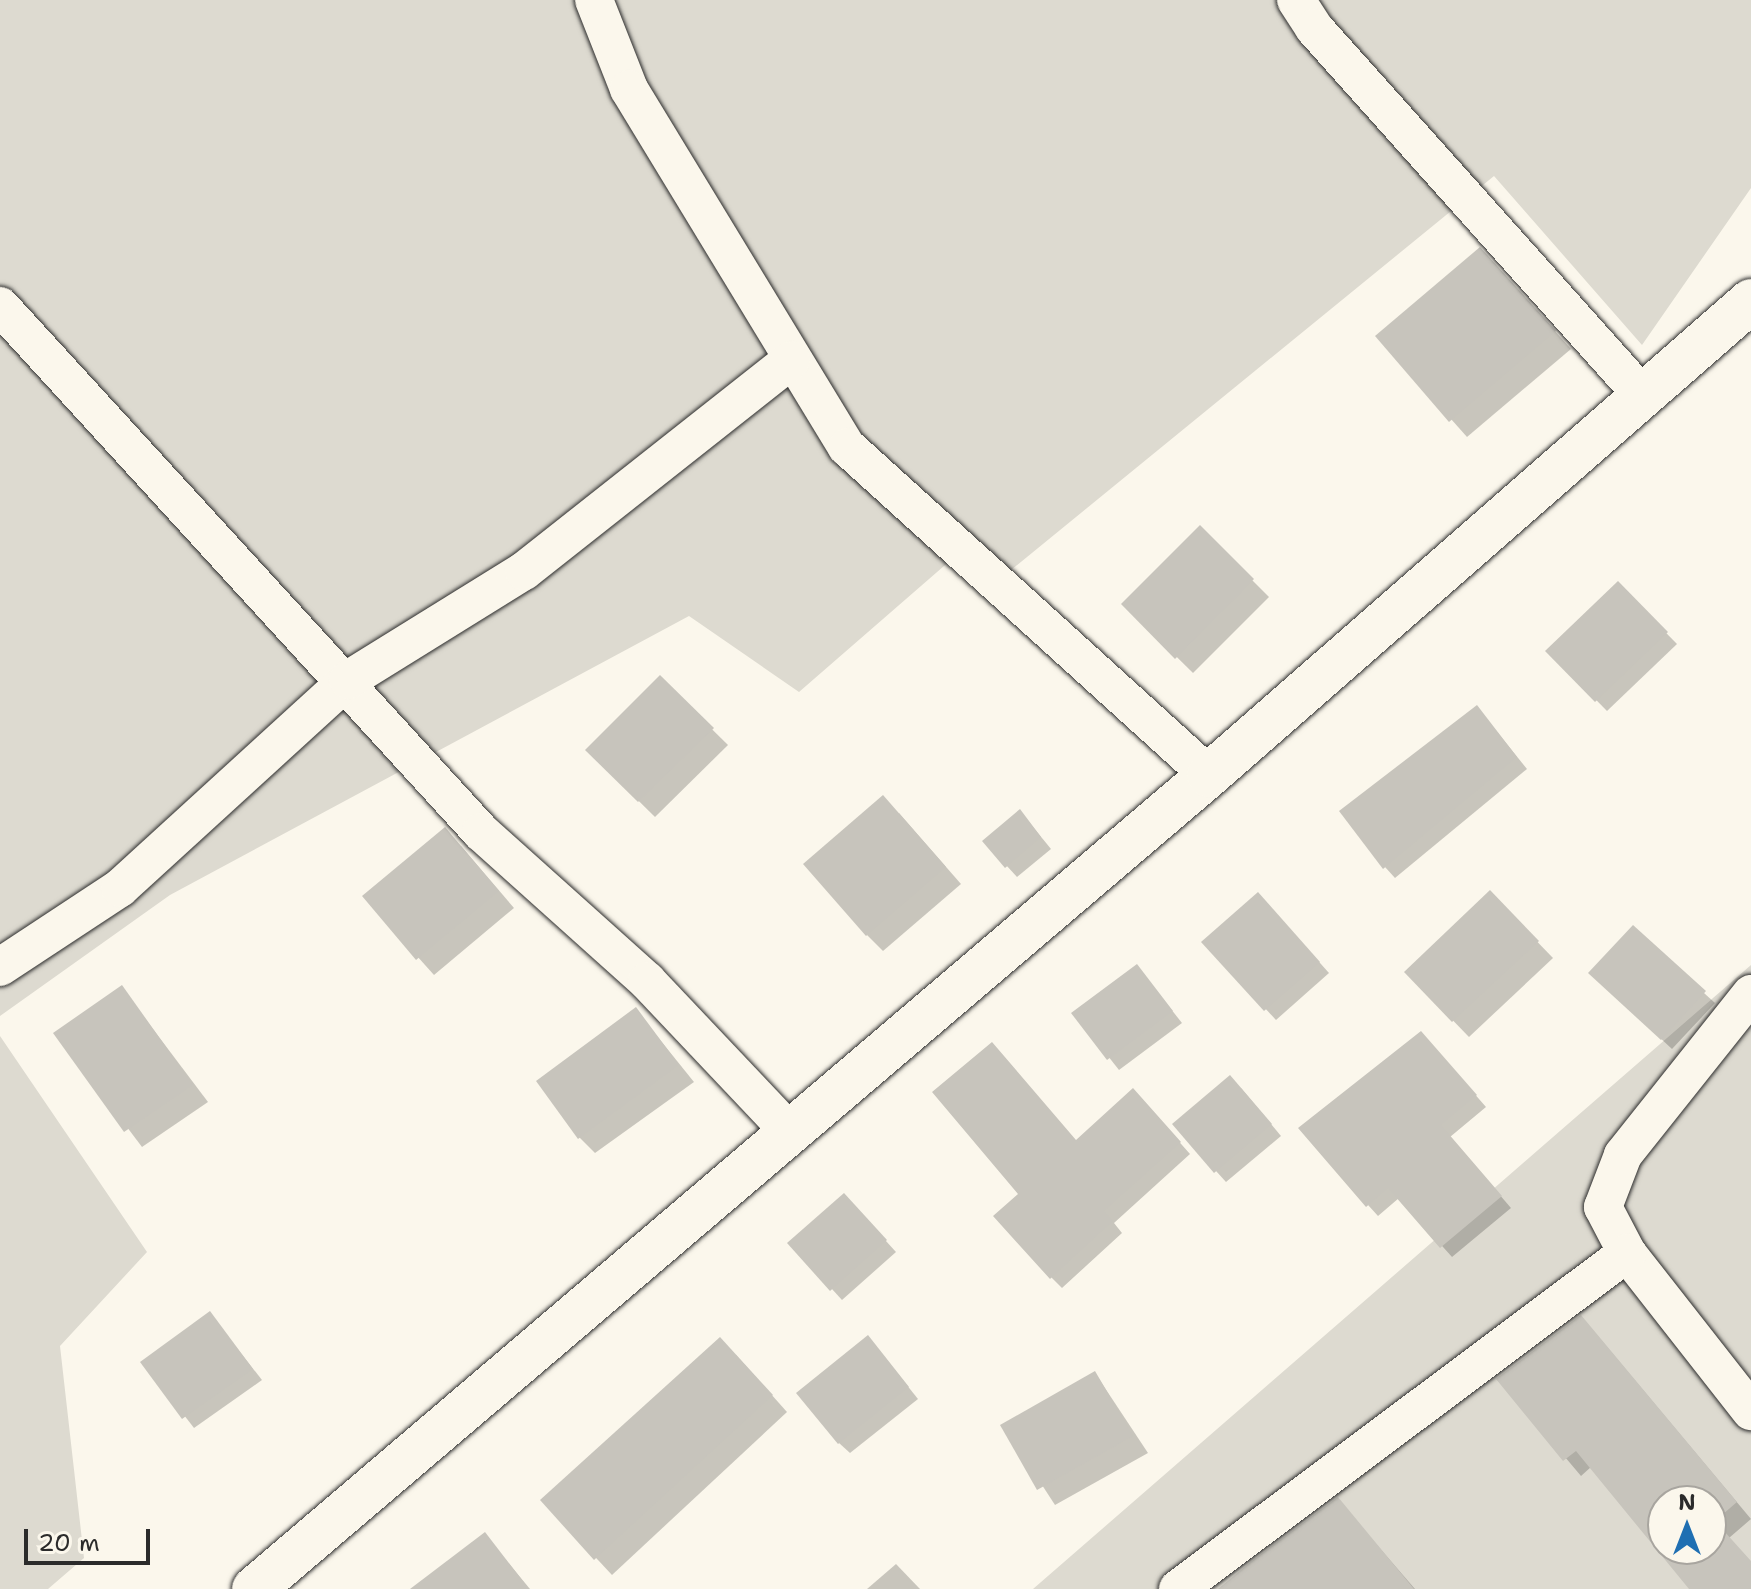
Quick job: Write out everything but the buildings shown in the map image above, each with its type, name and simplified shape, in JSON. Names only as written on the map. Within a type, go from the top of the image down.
[{"type":"main road","points":[[254,1589],[788,1130],[1209,775],[1640,392],[1751,301]]},
{"type":"street","points":[[594,0],[629,89],[791,360],[847,447],[1209,775]]},
{"type":"street","points":[[1296,0],[1314,28],[1640,392]]},
{"type":"street","points":[[6,323],[348,680],[481,832],[647,981],[788,1130]]},
{"type":"street","points":[[0,967],[120,888],[348,680],[524,571],[791,360]]},
{"type":"street","points":[[1751,994],[1606,1182],[1603,1207],[1627,1253],[1751,1411]]},
{"type":"street","points":[[1192,1585],[1627,1253]]},
{"type":"shaded area","points":[[0,0],[1751,0],[1751,188],[1642,345],[1494,176],[1000,579],[967,546],[799,692],[689,616],[170,895],[0,1016]]},
{"type":"shaded area","points":[[1751,965],[1751,1589],[1033,1589]]},
{"type":"shaded area","points":[[0,1036],[147,1252],[60,1346],[84,1558],[48,1589],[0,1589]]}]
